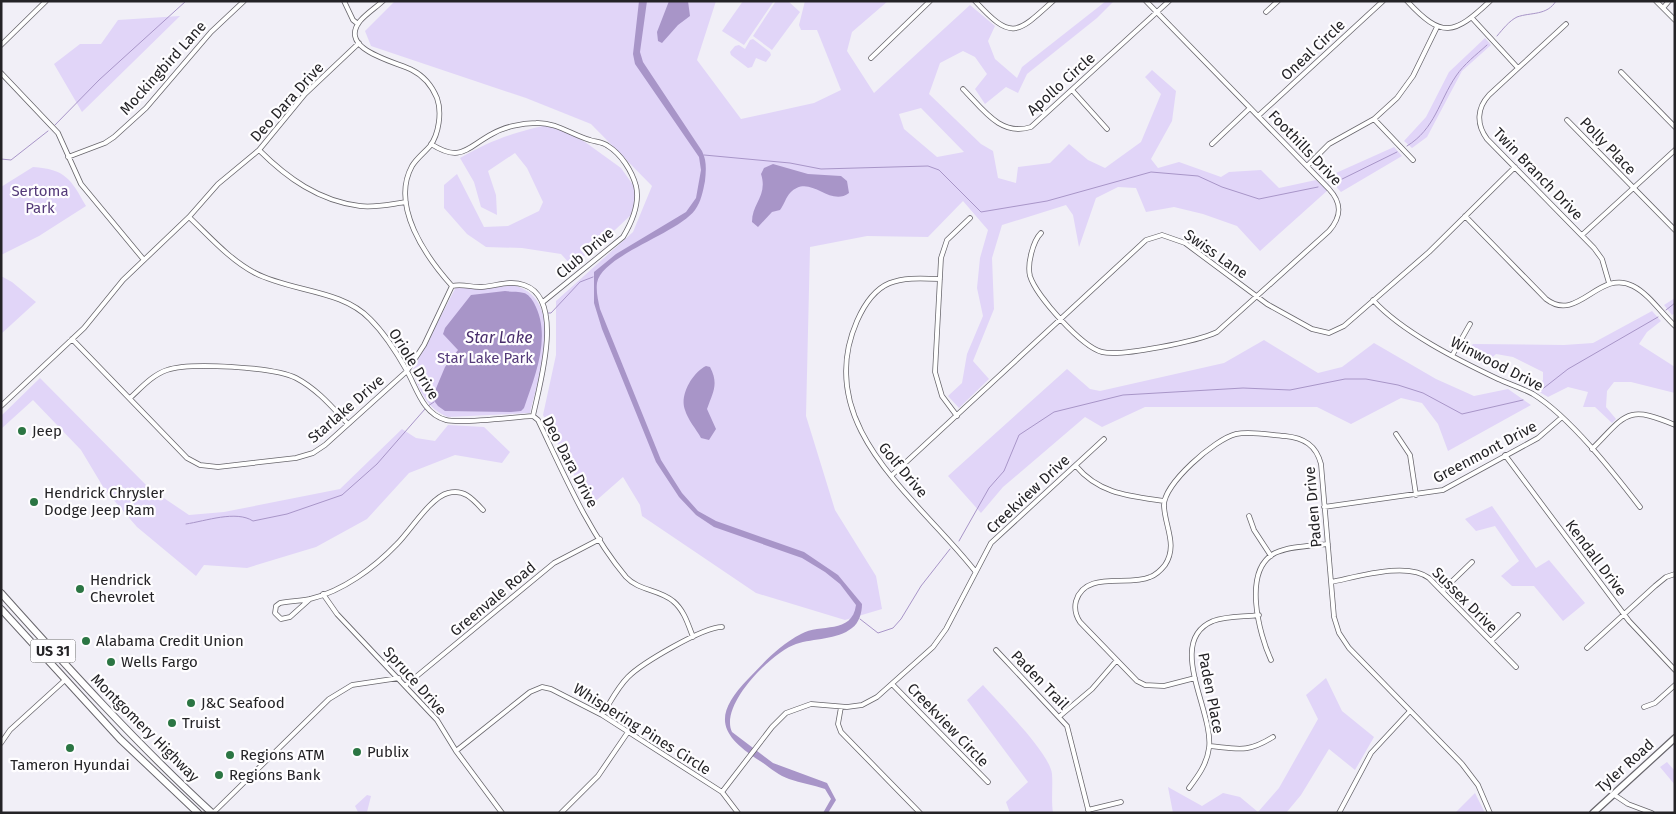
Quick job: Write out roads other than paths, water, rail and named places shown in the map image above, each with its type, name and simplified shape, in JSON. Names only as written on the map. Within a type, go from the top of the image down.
[{"type":"main road","name":"Montgomery Highway","points":[[1,593],[105,707],[160,764],[212,813]]},
{"type":"main road","name":"Montgomery Highway","points":[[1,609],[122,740],[198,813]]},
{"type":"street","points":[[1,46],[46,1]]},
{"type":"street","name":"Mockingbird Lane","points":[[68,157],[114,137],[146,108],[211,32],[244,1]]},
{"type":"street","points":[[344,1],[353,20],[358,24]]},
{"type":"street","points":[[383,1],[358,24],[356,34],[359,43],[365,51],[413,70],[430,84],[437,99],[440,113],[431,144],[420,155],[408,176],[406,202],[419,244],[430,262],[452,286],[460,284],[481,288],[501,284],[525,285],[535,292],[543,302]]},
{"type":"street","points":[[871,58],[930,1]]},
{"type":"street","points":[[975,1],[999,26],[1011,29],[1022,27],[1053,1]]},
{"type":"street","name":"Foothills Drive","points":[[1041,233],[1037,237],[1031,257],[1031,277],[1038,292],[1091,348],[1102,352],[1115,353],[1206,337],[1222,329],[1329,231],[1337,221],[1340,208],[1338,200],[1146,1]]},
{"type":"street","name":"Apollo Circle","points":[[963,89],[999,125],[1019,130],[1031,127],[1169,1]]},
{"type":"street","points":[[1266,12],[1278,1]]},
{"type":"street","name":"Oneal Circle","points":[[1258,116],[1383,1]]},
{"type":"street","points":[[1408,1],[1426,20],[1437,27],[1454,27],[1472,18],[1490,1]]},
{"type":"street","points":[[1656,1],[1675,20]]},
{"type":"street","points":[[1663,8],[1670,1]]},
{"type":"street","points":[[1472,18],[1518,68]]},
{"type":"street","name":"Twin Branch Drive","points":[[1566,24],[1484,100],[1479,114],[1480,125],[1484,134],[1599,254],[1609,283]]},
{"type":"street","points":[[1307,166],[1330,144],[1374,119],[1407,86],[1437,27]]},
{"type":"street","name":"Deo Dara Drive","points":[[1,406],[72,339],[124,280],[189,218],[218,184],[259,150],[305,94],[359,43]]},
{"type":"street","points":[[1621,72],[1675,127]]},
{"type":"street","points":[[1,73],[50,122],[58,133],[80,184],[144,260]]},
{"type":"street","points":[[1072,90],[1107,129]]},
{"type":"street","points":[[1212,144],[1250,108]]},
{"type":"street","points":[[1374,119],[1413,160]]},
{"type":"street","name":"Polly Place","points":[[1567,120],[1675,230]]},
{"type":"street","name":"Club Drive","points":[[431,144],[441,150],[458,154],[472,149],[492,133],[520,124],[543,123],[607,145],[619,155],[630,171],[636,186],[635,208],[623,236],[543,302]]},
{"type":"street","points":[[259,150],[294,181],[344,203],[373,206],[406,202]]},
{"type":"street","points":[[1582,235],[1675,150]]},
{"type":"street","name":"Swiss Lane","points":[[891,476],[1146,240],[1162,235],[1185,243],[1283,314],[1324,333],[1338,330],[1374,300],[1429,252],[1515,167]]},
{"type":"street","points":[[1465,216],[1546,299],[1555,305],[1564,307],[1573,305],[1609,283],[1623,282],[1638,288],[1675,326]]},
{"type":"street","name":"Oriole Drive","points":[[189,218],[236,260],[255,273],[281,284],[352,305],[369,318],[379,329],[407,371],[422,401],[433,414],[446,420],[532,416]]},
{"type":"street","points":[[957,416],[942,396],[936,378],[941,258],[948,240],[970,218]]},
{"type":"street","name":"Golf Drive","points":[[940,279],[901,278],[879,288],[866,304],[859,316],[850,344],[846,374],[849,402],[869,448],[891,476],[975,571]]},
{"type":"street","name":"Starlake Drive","points":[[72,339],[187,458],[200,465],[218,467],[296,458],[313,453],[326,445],[407,371],[424,345],[452,286]]},
{"type":"street","name":"Winwood Drive","points":[[1374,300],[1401,326],[1496,378],[1534,395],[1562,418],[1592,449],[1640,506]]},
{"type":"street","name":"Deo Dara Drive","points":[[543,302],[547,319],[547,345],[532,416],[538,420],[579,504],[627,578],[637,586],[669,598],[679,607],[693,637]]},
{"type":"street","points":[[1453,354],[1470,324]]},
{"type":"street","points":[[130,398],[150,379],[166,370],[175,368],[265,369],[296,378],[321,395],[348,424]]},
{"type":"street","points":[[1592,449],[1621,421],[1632,415],[1651,415],[1675,425]]},
{"type":"street","name":"Greenmont Drive","points":[[1324,507],[1416,495],[1434,492],[1451,486],[1538,438],[1562,418]]},
{"type":"street","name":"Paden Drive","points":[[1164,501],[1177,480],[1214,445],[1230,436],[1245,433],[1295,437],[1310,444],[1321,464],[1330,582],[1335,622],[1343,640],[1465,768],[1478,785],[1490,813]]},
{"type":"street","points":[[1396,434],[1410,456],[1416,495]]},
{"type":"street","name":"Creekview Drive","points":[[722,792],[777,722],[791,710],[811,704],[857,707],[869,702],[892,684],[942,637],[987,548],[996,537],[1104,439]]},
{"type":"street","name":"Kendall Drive","points":[[1505,456],[1623,612],[1675,670]]},
{"type":"street","points":[[1076,466],[1089,480],[1109,491],[1164,501],[1171,544],[1164,565],[1155,574],[1144,578],[1091,584],[1081,591],[1076,600],[1075,610],[1078,618],[1137,680],[1149,687],[1164,686],[1195,678]]},
{"type":"street","points":[[310,599],[290,618],[281,619],[275,614],[276,606],[280,602],[310,599],[323,594],[357,577],[377,564],[435,500],[446,493],[459,492],[470,495],[483,510]]},
{"type":"street","points":[[1250,516],[1254,530],[1271,556]]},
{"type":"street","name":"Greenvale Road","points":[[406,685],[554,563],[600,538]]},
{"type":"street","points":[[1271,660],[1262,639],[1256,580],[1263,565],[1271,556],[1286,550],[1328,544]]},
{"type":"street","points":[[1442,591],[1472,562]]},
{"type":"street","name":"Sussex Drive","points":[[1330,582],[1408,569],[1425,574],[1516,667]]},
{"type":"street","points":[[1586,648],[1623,612],[1666,577],[1675,574]]},
{"type":"street","name":"Spruce Drive","points":[[323,594],[337,614],[438,720],[456,751],[502,813]]},
{"type":"street","name":"Paden Place","points":[[1189,788],[1204,766],[1210,746],[1208,727],[1191,660],[1191,649],[1196,636],[1204,627],[1219,620],[1259,615]]},
{"type":"street","points":[[1491,641],[1518,615]]},
{"type":"street","points":[[602,715],[623,683],[639,668],[693,637],[711,629],[722,627]]},
{"type":"street","name":"Paden Trail","points":[[996,650],[1060,716],[1069,731],[1088,811]]},
{"type":"street","points":[[1060,716],[1092,689],[1117,660]]},
{"type":"street","points":[[212,813],[329,699],[352,685],[399,678]]},
{"type":"street","points":[[1,743],[10,730],[65,680]]},
{"type":"street","name":"Creekview Circle","points":[[892,684],[988,782]]},
{"type":"street","points":[[1644,707],[1655,703],[1675,685]]},
{"type":"street","name":"Whispering Pines Circle","points":[[456,751],[530,692],[538,688],[556,690],[602,715],[722,792],[738,813]]},
{"type":"street","points":[[841,707],[838,724],[841,732],[920,813]]},
{"type":"street","points":[[1339,813],[1371,753],[1410,711]]},
{"type":"street","points":[[561,813],[598,776],[628,732]]},
{"type":"street","points":[[1210,746],[1248,750],[1258,747],[1273,737]]},
{"type":"street","name":"Tyler Road","points":[[1593,813],[1675,738]]},
{"type":"street","points":[[1663,749],[1675,746]]},
{"type":"street","points":[[1613,794],[1628,804],[1652,813]]},
{"type":"street","points":[[1088,811],[1121,802]]},
{"type":"water","points":[[639,1],[647,1],[640,52],[643,62],[702,151],[706,170],[705,181],[699,204],[686,219],[625,254],[602,273],[597,283],[600,309],[661,460],[682,493],[698,511],[716,521],[804,552],[838,575],[862,604],[858,621],[846,632],[832,637],[796,644],[774,657],[740,694],[733,708],[730,721],[732,732],[773,763],[827,783],[836,800],[828,813],[823,813],[831,799],[825,789],[785,778],[746,751],[729,733],[725,723],[726,713],[737,691],[780,648],[801,634],[817,629],[834,627],[848,621],[856,605],[840,584],[825,572],[802,558],[714,527],[696,515],[679,497],[656,462],[602,329],[594,303],[594,272],[616,254],[686,212],[696,198],[701,170],[699,157],[635,64],[633,54]]},
{"type":"water","points":[[669,1],[688,1],[690,16],[678,25],[662,43],[658,41],[657,32]]},
{"type":"water","points":[[773,164],[808,174],[841,176],[847,181],[849,193],[842,196],[834,196],[805,186],[797,188],[790,193],[780,210],[772,212],[758,227],[752,222],[754,210],[763,188],[761,174],[764,168]]},
{"type":"water","name":"Star Lake","points":[[505,291],[522,292],[530,297],[539,316],[542,329],[540,356],[524,408],[521,411],[511,412],[445,411],[432,398],[445,367],[458,350],[443,334],[445,328],[471,295]]},
{"type":"water","points":[[706,366],[710,367],[715,383],[707,409],[716,429],[709,440],[701,438],[688,417],[684,404],[688,385],[696,373]]},
{"type":"waterway","points":[[55,125],[99,80],[186,1]]},
{"type":"waterway","points":[[1497,36],[1506,25],[1517,17],[1548,9],[1556,1]]},
{"type":"waterway","points":[[1407,146],[1430,123],[1459,72],[1487,45]]},
{"type":"waterway","points":[[1,159],[11,160],[48,131]]},
{"type":"waterway","points":[[1332,184],[1397,152]]},
{"type":"waterway","points":[[704,155],[790,163],[821,169],[928,166],[939,170],[981,212],[1047,201],[1151,172],[1198,176],[1222,187],[1259,199],[1318,187]]},
{"type":"waterway","points":[[547,313],[551,313],[580,282],[593,277]]},
{"type":"waterway","points":[[1666,310],[1675,303]]},
{"type":"waterway","points":[[1540,391],[1568,369],[1658,317]]},
{"type":"waterway","points":[[959,541],[989,488],[1004,471],[1019,435],[1054,412],[1123,395],[1243,388],[1290,390],[1345,379],[1366,379],[1398,385],[1423,393],[1462,414],[1523,400]]},
{"type":"waterway","points":[[428,406],[434,402]]},
{"type":"waterway","points":[[186,524],[230,516],[238,516],[253,521],[287,514],[342,495],[377,464],[425,409]]},
{"type":"waterway","points":[[860,619],[878,633],[893,628],[901,619],[921,586],[950,549]]},
{"type":"place","name":"Jeep","points":[[22,431]]},
{"type":"place","name":"Hendrick Chrysler Dodge Jeep Ram","points":[[34,502]]},
{"type":"place","name":"Hendrick Chevrolet","points":[[80,589]]},
{"type":"place","name":"Alabama Credit Union","points":[[86,641]]},
{"type":"place","name":"Wells Fargo","points":[[111,662]]},
{"type":"place","name":"J&C Seafood","points":[[191,703]]},
{"type":"place","name":"Truist","points":[[172,723]]},
{"type":"place","name":"Tameron Hyundai","points":[[70,748]]},
{"type":"place","name":"Publix","points":[[357,752]]},
{"type":"place","name":"Regions ATM","points":[[230,755]]},
{"type":"place","name":"Regions Bank","points":[[219,775]]},
{"type":"park label","name":"Sertoma Park","points":[[40,200]]},
{"type":"park label","name":"Star Lake Park","points":[[485,358]]}]
